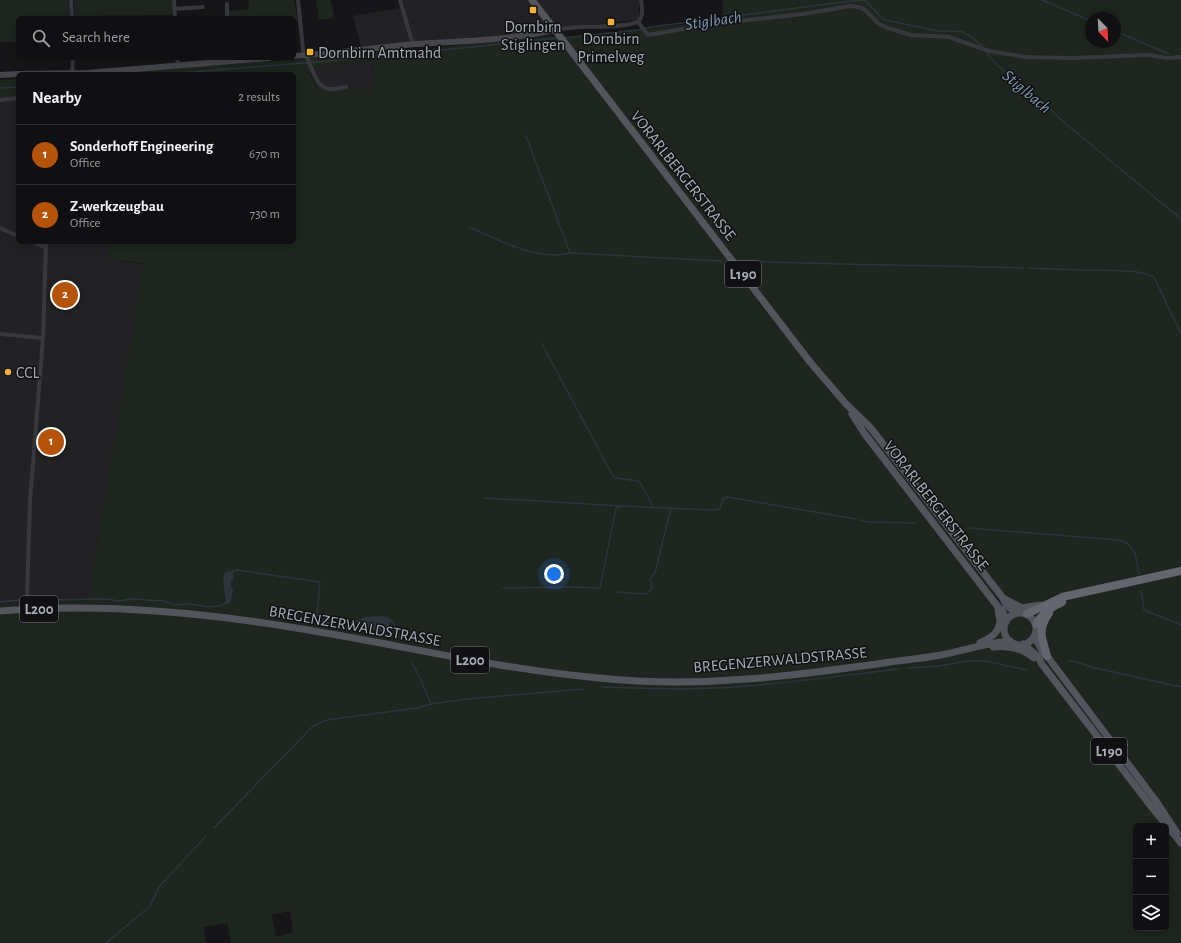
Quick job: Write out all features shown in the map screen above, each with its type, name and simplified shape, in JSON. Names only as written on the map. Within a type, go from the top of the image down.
[{"type":"highway","points":[[1027,614],[1062,597],[1181,571]]},
{"type":"highway","points":[[1036,624],[1044,614],[1057,604],[1078,598],[1181,576]]},
{"type":"highway","points":[[1047,656],[1041,639],[1041,629],[1048,614],[1057,604]]},
{"type":"main road","name":"VORARLBERGERSTRASSE","points":[[532,0],[786,330],[846,404],[870,427],[1003,598],[1006,605],[1016,613]]},
{"type":"main road","points":[[296,56],[308,57],[413,45],[556,32]]},
{"type":"main road","points":[[89,72],[232,60]]},
{"type":"main road","points":[[0,75],[16,74]]},
{"type":"main road","name":"VORARLBERGERSTRASSE","points":[[846,404],[864,433],[1003,612],[1006,636],[1010,641]]},
{"type":"main road","points":[[1003,598],[1022,608],[1044,605]]},
{"type":"main road","points":[[972,649],[996,632],[1000,623],[998,607]]},
{"type":"main road","name":"BREGENZERWALDSTRASSE","points":[[0,611],[28,609],[96,609],[165,612],[229,618],[295,627],[542,672],[598,678],[695,682],[747,679],[937,656],[972,649],[989,643],[1000,636],[1005,625]]},
{"type":"main road","points":[[1005,625],[1010,616],[1016,613],[1020,612],[1031,617],[1036,624],[1034,636],[1030,641],[1023,644]]},
{"type":"main road","name":"L190","points":[[1034,636],[1043,652],[1081,700],[1156,801],[1181,842]]},
{"type":"main road","name":"BREGENZERWALDSTRASSE","points":[[989,643],[1010,641]]},
{"type":"main road","name":"L190","points":[[1010,641],[1023,644],[1038,657],[1059,687],[1154,811],[1181,842]]},
{"type":"main road","points":[[972,649],[978,650],[1008,646],[1022,650],[1041,663]]},
{"type":"main road","name":"L190","points":[[1059,687],[1067,689],[1076,700],[1081,700]]},
{"type":"street","points":[[71,0],[72,16]]},
{"type":"street","points":[[174,0],[175,16]]},
{"type":"street","points":[[298,0],[304,50],[317,80],[324,87],[329,89],[346,87]]},
{"type":"street","points":[[400,0],[413,45]]},
{"type":"street","points":[[641,0],[642,15],[640,24],[648,36],[712,24],[859,7],[864,9],[879,24],[888,28],[911,35],[949,37],[989,51],[1033,57],[1072,58],[1147,55],[1167,58],[1181,57]]},
{"type":"street","points":[[227,4],[227,16]]},
{"type":"street","points":[[174,9],[203,7]]},
{"type":"street","points":[[556,32],[570,28],[640,24]]},
{"type":"street","points":[[72,72],[73,60]]},
{"type":"street","points":[[177,60],[178,65]]},
{"type":"street","points":[[0,100],[16,98]]},
{"type":"street","points":[[0,228],[16,235]]},
{"type":"street","points":[[28,609],[27,598],[30,501],[43,338],[46,244]]},
{"type":"street","points":[[0,334],[43,338]]},
{"type":"shaded area","points":[[0,0],[68,0],[70,16],[16,16],[16,42],[0,42]]},
{"type":"shaded area","points":[[74,0],[172,0],[172,15],[75,16]]},
{"type":"shaded area","points":[[249,0],[294,0],[298,21],[296,21],[296,16],[229,16],[229,11],[248,9]]},
{"type":"shaded area","points":[[316,0],[330,0],[334,14],[333,18],[319,20]]},
{"type":"shaded area","points":[[402,0],[639,0],[639,20],[563,27],[537,32],[361,47],[353,16],[405,7]]},
{"type":"shaded area","points":[[723,0],[1181,0],[1181,943],[231,943],[227,923],[204,927],[206,943],[0,943],[0,606],[88,601],[143,263],[109,260],[110,244],[296,244],[296,72],[134,72],[176,67],[296,60],[368,52],[413,50],[549,36],[575,37],[722,20]],"holes":[[[372,60],[374,89],[316,89],[308,68]],[[290,911],[293,932],[276,937],[272,915]]]},
{"type":"shaded area","points":[[372,60],[374,89],[317,89],[308,68]]},
{"type":"shaded area","points":[[16,79],[16,95],[0,97],[0,80]]},
{"type":"shaded area","points":[[16,93],[16,244],[110,244],[109,260],[143,264],[88,601],[0,606],[0,94]]},
{"type":"shaded area","points":[[229,571],[233,572],[234,580],[231,581],[233,590],[231,601],[227,605],[223,578],[224,574]]},
{"type":"shaded area","points":[[382,616],[388,617],[392,620],[389,624],[389,629],[385,633],[378,630],[363,628],[361,619]]},
{"type":"waterway","name":"Stiglbach","points":[[563,38],[638,30],[651,27],[861,0],[866,1],[885,20],[938,31],[963,32],[984,48]]},
{"type":"waterway","points":[[1042,0],[1085,18]]},
{"type":"waterway","points":[[1121,34],[1169,54]]},
{"type":"waterway","name":"Stiglbach","points":[[192,72],[328,61],[558,38]]},
{"type":"waterway","name":"Stiglbach","points":[[986,51],[997,65],[1181,219]]},
{"type":"waterway","name":"Stiglbach","points":[[0,88],[16,87]]},
{"type":"waterway","points":[[526,136],[570,253],[722,261]]},
{"type":"waterway","points":[[469,227],[510,245],[532,252],[554,255],[570,253]]},
{"type":"waterway","points":[[742,261],[1023,268]]},
{"type":"waterway","points":[[1029,268],[1126,271],[1148,274],[1154,277],[1181,334]]},
{"type":"waterway","points":[[542,344],[613,476],[615,478],[639,481],[653,506]]},
{"type":"waterway","points":[[503,588],[600,588],[616,509],[621,506],[710,510],[720,509],[723,499],[727,497],[856,519]]},
{"type":"waterway","points":[[485,498],[621,506]]},
{"type":"waterway","points":[[617,592],[645,594],[651,590],[652,586],[650,579],[655,573],[671,508]]},
{"type":"waterway","points":[[859,520],[868,522],[916,523]]},
{"type":"waterway","points":[[969,528],[1119,540],[1128,544],[1135,553],[1139,574]]},
{"type":"waterway","points":[[232,572],[237,570],[320,582],[317,614],[318,620],[324,623],[351,624],[362,619]]},
{"type":"waterway","points":[[1141,591],[1144,610],[1181,625]]},
{"type":"waterway","points":[[40,600],[107,599],[119,601],[131,599],[165,601],[175,605],[190,604],[210,607],[220,606],[228,602]]},
{"type":"waterway","points":[[0,602],[19,600]]},
{"type":"waterway","points":[[390,621],[393,622],[400,639]]},
{"type":"waterway","points":[[907,668],[939,666],[967,661],[986,661],[1026,670]]},
{"type":"waterway","points":[[1068,661],[1074,661],[1091,667],[1181,687]]},
{"type":"waterway","points":[[412,663],[431,704],[467,699],[583,689]]},
{"type":"waterway","points":[[602,687],[674,689],[740,687],[899,669]]},
{"type":"waterway","points":[[214,828],[313,726],[327,720],[417,708],[431,704]]},
{"type":"waterway","points":[[106,943],[150,906],[159,887],[206,836]]},
{"type":"place","name":"Dornbirn Stiglingen","points":[[533,10]]},
{"type":"place","name":"Dornbirn Primelweg","points":[[611,22]]},
{"type":"place","name":"Dornbirn Amtmahd","points":[[310,52]]},
{"type":"place","name":"Z-werkzeugbau","points":[[65,295]]},
{"type":"place","name":"CCL","points":[[8,372]]},
{"type":"place","name":"Sonderhoff Engineering","points":[[51,442]]}]
